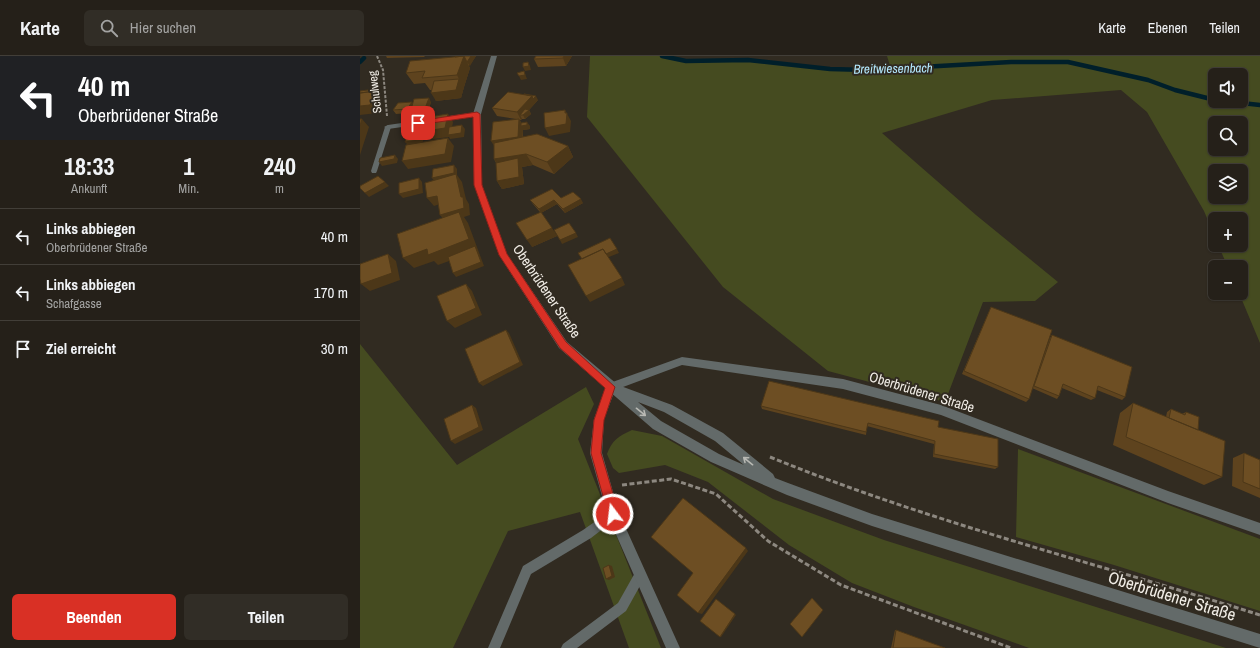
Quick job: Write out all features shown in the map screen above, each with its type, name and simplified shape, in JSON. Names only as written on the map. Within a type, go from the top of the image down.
[{"type":"street","name":"Oberbrüdener Straße","points":[[494,56],[477,114],[478,185],[503,255],[563,345],[657,425],[714,458],[778,486],[872,520],[1260,641]]},
{"type":"street","points":[[388,127],[477,114]]},
{"type":"street","name":"Oberbrüdener Straße","points":[[611,387],[682,361],[843,384],[941,410],[1168,497],[1260,529]]},
{"type":"street","points":[[611,387],[599,420],[596,453],[613,514],[673,648]]},
{"type":"street","name":"Oberbrüdener Straße","points":[[611,387],[668,408],[719,437],[778,486]]},
{"type":"lane","points":[[374,171],[388,127]]},
{"type":"lane","points":[[494,648],[527,570],[587,534],[613,514]]},
{"type":"lane","points":[[567,648],[622,608],[640,575]]},
{"type":"path","name":"Schulweg","points":[[377,56],[384,70],[388,127]]},
{"type":"path","points":[[768,456],[825,481],[924,515],[1136,576],[1260,616]]},
{"type":"path","points":[[606,488],[671,479],[716,494],[768,541],[841,585],[1011,648]]},
{"type":"green space","points":[[590,56],[662,56],[686,61],[748,60],[830,69],[891,69],[887,56],[1260,56],[1260,343],[1242,300],[1248,300],[1248,260],[1225,260],[1221,252],[1248,252],[1248,212],[1208,212],[1208,220],[1147,112],[1121,90],[992,100],[882,133],[976,215],[1058,282],[1035,301],[983,302],[945,402],[828,371],[723,287],[587,117]]},
{"type":"green space","points":[[360,344],[457,465],[586,387],[594,404],[578,439],[661,648],[629,648],[580,512],[508,531],[453,648],[360,648]]},
{"type":"green space","points":[[632,430],[662,436],[773,499],[884,540],[1226,648],[1029,648],[914,607],[852,583],[789,545],[708,482],[665,465],[619,473],[613,468],[607,454],[611,445],[616,439]]},
{"type":"green space","points":[[1018,449],[1260,539],[1260,611],[1114,565],[1016,537]]},
{"type":"building","points":[[464,56],[471,56],[467,62]]},
{"type":"building","points":[[464,56],[457,75],[422,78],[425,71],[406,73],[410,61]]},
{"type":"building","points":[[536,56],[564,56],[563,58],[534,59]]},
{"type":"building","points":[[528,62],[529,66],[523,67],[523,63]]},
{"type":"building","points":[[524,71],[525,75],[519,76],[517,73]]},
{"type":"building","points":[[459,79],[456,90],[431,93],[434,81]]},
{"type":"building","points":[[376,89],[376,91],[360,93],[360,91]]},
{"type":"building","points":[[375,91],[370,105],[360,106],[360,93]]},
{"type":"building","points":[[508,92],[532,96],[517,112],[492,108]]},
{"type":"building","points":[[429,98],[424,111],[410,113],[414,99]]},
{"type":"building","points":[[412,102],[407,109],[393,110],[398,103]]},
{"type":"building","points":[[525,109],[529,110],[523,115],[520,115]]},
{"type":"building","points":[[565,110],[565,113],[567,113],[566,124],[545,128],[544,113]]},
{"type":"building","points":[[448,114],[445,128],[419,132],[422,118]]},
{"type":"building","points":[[519,119],[518,137],[491,141],[493,122]]},
{"type":"building","points":[[527,122],[527,125],[521,126],[521,123]]},
{"type":"building","points":[[462,125],[461,133],[448,135],[449,127]]},
{"type":"building","points":[[419,132],[421,134],[419,140],[405,142],[408,134]]},
{"type":"building","points":[[537,134],[568,146],[547,162],[526,154],[494,159],[494,143]]},
{"type":"building","points":[[448,138],[445,154],[402,161],[406,145]]},
{"type":"building","points":[[395,155],[394,159],[379,162],[380,158]]},
{"type":"building","points":[[518,158],[519,177],[497,181],[496,163]]},
{"type":"building","points":[[454,165],[454,173],[432,178],[433,169]]},
{"type":"building","points":[[456,174],[461,197],[463,197],[464,208],[440,215],[437,196],[427,198],[425,183]]},
{"type":"building","points":[[378,176],[385,182],[365,193],[360,188],[360,186]]},
{"type":"building","points":[[419,178],[419,189],[399,194],[399,183]]},
{"type":"building","points":[[552,189],[561,198],[573,192],[581,199],[563,209],[554,200],[539,209],[530,200]]},
{"type":"building","points":[[459,212],[469,239],[428,255],[427,249],[403,258],[397,234]]},
{"type":"building","points":[[541,212],[552,228],[527,240],[516,223]]},
{"type":"building","points":[[569,223],[576,233],[560,240],[554,230]]},
{"type":"building","points":[[610,238],[617,249],[606,254],[603,249],[582,259],[578,253]]},
{"type":"building","points":[[475,246],[481,262],[453,273],[448,257]]},
{"type":"building","points":[[603,249],[622,278],[586,296],[568,265]]},
{"type":"building","points":[[388,254],[392,273],[361,284],[360,264]]},
{"type":"building","points":[[466,284],[476,308],[447,321],[437,296]]},
{"type":"building","points":[[991,307],[1052,330],[1029,399],[964,371]]},
{"type":"building","points":[[506,330],[520,362],[479,383],[465,349]]},
{"type":"building","points":[[1052,335],[1132,367],[1125,397],[1098,386],[1095,398],[1063,384],[1059,396],[1034,386]]},
{"type":"building","points":[[769,381],[939,421],[938,427],[998,439],[998,467],[934,454],[935,441],[868,423],[866,432],[761,406]]},
{"type":"building","points":[[1133,403],[1225,441],[1222,477],[1126,437]]},
{"type":"building","points":[[472,405],[479,427],[451,441],[444,419]]},
{"type":"building","points":[[1171,409],[1185,415],[1186,412],[1199,417],[1198,430],[1169,418]]},
{"type":"building","points":[[1244,453],[1260,460],[1260,489],[1243,482]]},
{"type":"building","points":[[683,498],[746,548],[698,613],[677,595],[693,573],[651,537]]},
{"type":"building","points":[[609,565],[612,576],[606,579],[603,568]]},
{"type":"building","points":[[812,598],[823,610],[802,637],[790,624]]},
{"type":"building","points":[[716,599],[735,614],[720,637],[700,621]]},
{"type":"building","points":[[896,630],[945,648],[893,648]]},
{"type":"waterway","name":"Breitwiesenbach","points":[[662,56],[686,61],[748,60],[830,69],[867,70],[1011,62],[1068,62],[1148,80],[1175,90],[1208,98]]},
{"type":"waterway","points":[[360,62],[364,58]]},
{"type":"waterway","name":"Breitwiesenbach","points":[[1248,104],[1260,105]]},
{"type":"route","points":[[418,123],[477,114],[478,185],[503,255],[563,345],[611,387],[599,420],[596,453],[613,514]]}]
